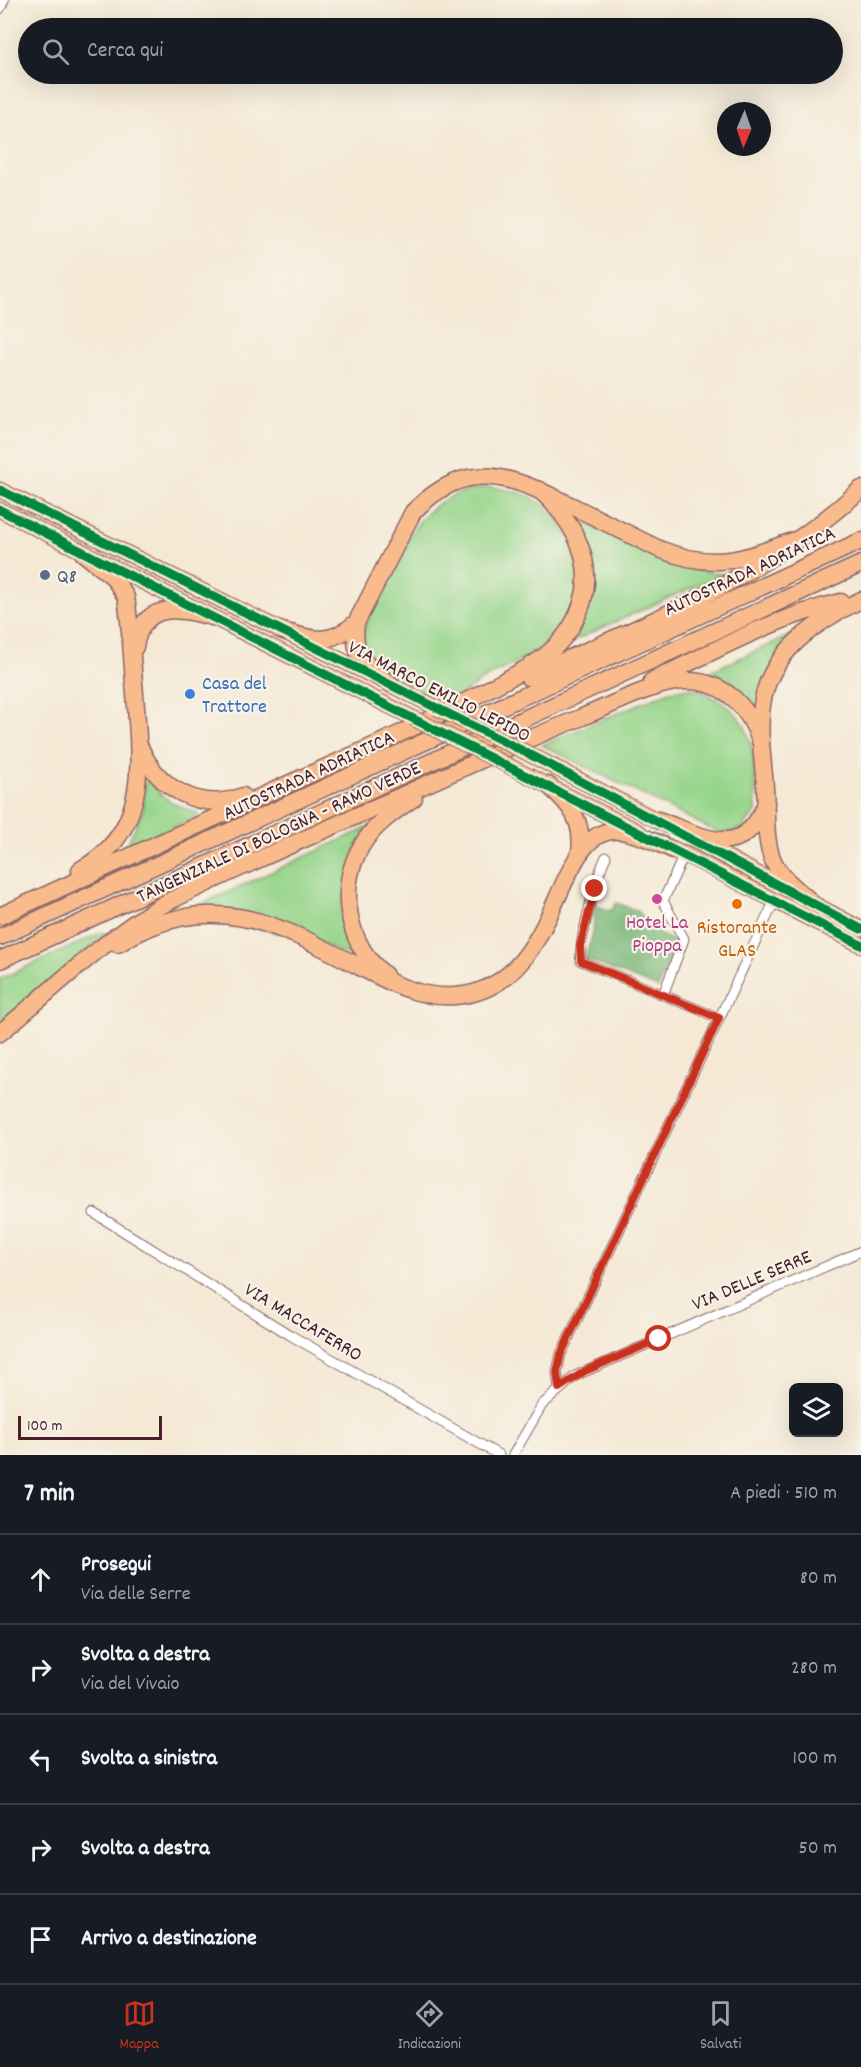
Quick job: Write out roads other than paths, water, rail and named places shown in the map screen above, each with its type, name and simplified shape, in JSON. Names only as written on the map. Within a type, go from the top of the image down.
[{"type":"highway","points":[[392,685],[365,665],[360,657],[355,640],[357,622],[404,527],[426,499],[454,483],[483,476],[511,478],[659,549],[704,563],[755,555],[804,537]]},
{"type":"highway","points":[[460,704],[496,692],[702,597],[758,567],[804,537],[861,489]]},
{"type":"highway","points":[[460,704],[535,664],[557,644],[576,618],[585,580],[581,543],[567,518],[540,490]]},
{"type":"highway","name":"AUTOSTRADA ADRIATICA","points":[[0,937],[861,541]]},
{"type":"highway","points":[[0,915],[89,865],[114,841],[126,823],[135,801],[139,781],[139,744],[126,597],[113,576],[83,553]]},
{"type":"highway","name":"AUTOSTRADA ADRIATICA","points":[[0,960],[861,564]]},
{"type":"highway","points":[[762,609],[861,575]]},
{"type":"highway","points":[[534,736],[753,633],[791,617],[861,598]]},
{"type":"highway","points":[[809,900],[776,867],[769,842],[761,743],[764,697],[767,684],[784,656],[814,625],[861,598]]},
{"type":"highway","points":[[133,669],[138,635],[142,626],[158,613],[178,609],[211,617]]},
{"type":"highway","points":[[280,630],[323,640],[341,634],[357,622]]},
{"type":"highway","points":[[534,736],[665,685],[685,681],[708,684],[739,703],[754,721],[761,743]]},
{"type":"highway","name":"TANGENZIALE DI BOLOGNA - RAMO VERDE","points":[[0,915],[460,704]]},
{"type":"highway","name":"TANGENZIALE DI BOLOGNA - RAMO VERDE","points":[[6,1029],[89,955],[127,926],[162,905],[534,736]]},
{"type":"highway","points":[[139,744],[152,770],[167,784],[189,797],[217,802],[236,798],[392,737]]},
{"type":"highway","points":[[397,985],[367,957],[351,923],[347,901],[354,861],[363,843],[382,821],[416,796],[468,765]]},
{"type":"highway","points":[[548,785],[572,808],[579,819],[582,836],[580,853]]},
{"type":"highway","points":[[658,820],[715,840],[731,841],[749,832],[760,818],[766,802]]},
{"type":"highway","points":[[6,1029],[124,940],[153,927],[200,915],[226,914],[270,923],[397,985],[430,995],[454,996],[481,990],[510,974],[538,937],[580,853],[594,837],[613,830],[630,834],[684,855]]},
{"type":"main road","name":"VIA MARCO EMILIO LEPIDO","points":[[0,490],[529,754],[861,929]]},
{"type":"main road","name":"VIA MARCO EMILIO LEPIDO","points":[[0,510],[861,945]]},
{"type":"street","points":[[0,9],[4,0]]},
{"type":"street","points":[[663,994],[684,939],[663,901],[684,855]]},
{"type":"street","points":[[606,857],[598,873],[580,946],[581,961],[719,1018]]},
{"type":"street","points":[[559,1388],[557,1372],[561,1354],[775,900]]},
{"type":"street","name":"VIA MACCAFERRO","points":[[94,1213],[290,1335],[499,1455]]},
{"type":"street","name":"VIA DELLE SERRE","points":[[513,1455],[533,1416],[559,1388],[585,1371],[861,1251]]},
{"type":"place","name":"Q8","points":[[45,575]]},
{"type":"place","name":"Casa del Trattore","points":[[190,694]]},
{"type":"place","name":"Hotel La Pioppa","points":[[657,899]]},
{"type":"place","name":"Ristorante GLAS","points":[[737,904]]}]
